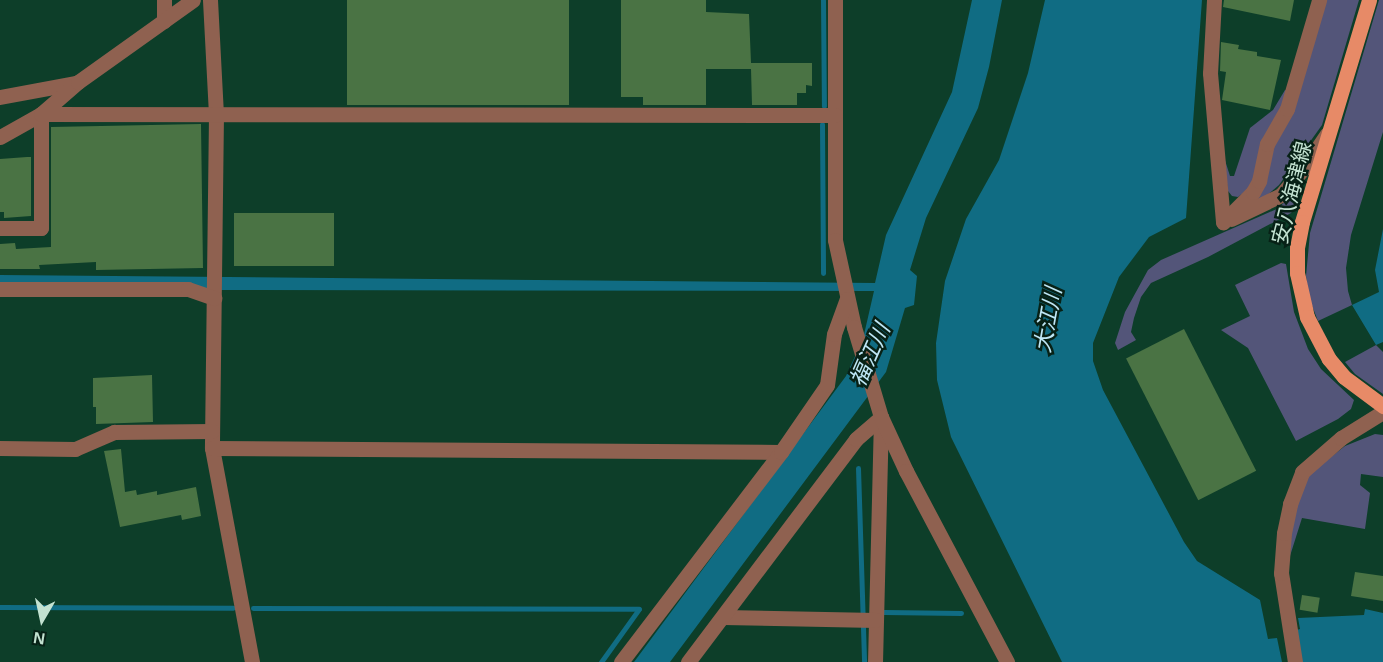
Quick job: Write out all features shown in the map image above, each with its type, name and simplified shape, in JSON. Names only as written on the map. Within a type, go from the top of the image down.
[{"type":"main road","name":"安八海津線","points":[[1369,0],[1302,222],[1297,248],[1298,281],[1308,317],[1329,359],[1344,377],[1383,406]]},
{"type":"street","points":[[164,0],[164,21]]},
{"type":"street","points":[[0,137],[41,114],[78,82],[193,0]]},
{"type":"street","points":[[210,0],[216,114],[212,448],[252,662]]},
{"type":"street","points":[[835,0],[835,240],[854,327],[880,409],[906,471],[1007,662]]},
{"type":"street","points":[[1214,0],[1210,73],[1223,222]]},
{"type":"street","points":[[1223,222],[1253,192],[1259,181],[1267,144],[1287,109],[1319,0]]},
{"type":"street","points":[[0,97],[78,82]]},
{"type":"street","points":[[41,114],[835,115]]},
{"type":"street","points":[[0,228],[41,228],[41,114]]},
{"type":"street","points":[[1223,222],[1281,195],[1304,168],[1331,128]]},
{"type":"street","points":[[0,289],[188,290],[214,295]]},
{"type":"street","points":[[621,662],[781,452],[827,385],[834,334],[847,297]]},
{"type":"street","points":[[687,662],[880,409]]},
{"type":"street","points":[[875,662],[868,620],[880,409]]},
{"type":"street","points":[[1295,662],[1281,573],[1284,533],[1302,472],[1341,438],[1383,412]]},
{"type":"street","points":[[0,448],[75,449],[114,432],[212,431]]},
{"type":"street","points":[[212,448],[781,452]]},
{"type":"street","points":[[723,616],[868,620]]},
{"type":"shaded area","points":[[1323,0],[1359,0],[1322,125],[1279,185],[1265,197],[1248,204]]},
{"type":"shaded area","points":[[1379,0],[1383,0],[1383,132],[1351,235],[1346,268],[1352,305],[1318,321],[1309,298],[1306,276],[1310,233]]},
{"type":"shaded area","points":[[1285,90],[1288,91],[1248,189],[1238,197],[1232,196],[1228,191],[1223,154],[1230,176],[1234,176],[1250,128],[1273,110]]},
{"type":"shaded area","points":[[1303,182],[1296,206],[1291,213],[1208,257],[1151,283],[1141,297],[1134,318],[1131,332],[1136,340],[1118,350],[1115,343],[1125,312],[1148,270],[1161,260],[1279,208]]},
{"type":"shaded area","points":[[1281,263],[1286,264],[1294,312],[1308,349],[1321,369],[1354,400],[1351,409],[1338,419],[1296,441],[1248,348],[1221,330],[1250,316],[1235,285]]},
{"type":"shaded area","points":[[1376,345],[1383,352],[1383,394],[1355,374],[1345,362]]},
{"type":"shaded area","points":[[1375,434],[1383,435],[1383,477],[1361,474],[1360,485],[1370,493],[1365,529],[1302,518],[1290,556],[1293,506],[1308,475],[1345,446]]},
{"type":"water","name":"福江川","points":[[972,0],[1002,0],[989,67],[978,108],[926,218],[910,270],[917,276],[914,305],[905,308],[886,372],[670,662],[634,662],[846,376],[863,339],[874,291],[207,290],[0,285],[0,275],[875,283],[886,235],[952,92]]},
{"type":"water","name":"大江川","points":[[1045,0],[1202,0],[1186,218],[1149,237],[1119,277],[1093,343],[1093,361],[1103,390],[1184,542],[1197,561],[1260,600],[1268,639],[1277,638],[1282,662],[1062,662],[951,437],[937,380],[936,343],[945,281],[966,219],[999,160],[1028,73]]},
{"type":"water","points":[[1383,229],[1383,342],[1376,345],[1352,305],[1379,292],[1375,270]]},
{"type":"water","points":[[1365,609],[1383,613],[1383,662],[1300,662],[1294,631],[1300,629],[1298,618],[1364,615]]},
{"type":"building","points":[[347,0],[569,0],[569,105],[347,105]]},
{"type":"building","points":[[621,0],[706,0],[706,12],[749,14],[751,63],[812,63],[812,86],[806,85],[806,93],[797,93],[797,105],[752,105],[751,69],[706,69],[706,105],[643,105],[643,97],[621,97]]},
{"type":"building","points":[[1224,0],[1294,0],[1290,21],[1223,7]]},
{"type":"building","points":[[1221,42],[1239,45],[1238,49],[1257,52],[1257,56],[1281,60],[1270,110],[1222,100],[1226,72],[1220,71]]},
{"type":"building","points":[[201,124],[203,268],[96,270],[96,262],[39,265],[40,269],[0,269],[0,244],[15,243],[16,249],[51,247],[51,127]]},
{"type":"building","points":[[31,157],[31,216],[4,218],[4,212],[0,212],[0,159]]},
{"type":"building","points":[[234,213],[334,213],[334,266],[234,266]]},
{"type":"building","points":[[1184,329],[1256,471],[1198,500],[1126,359]]},
{"type":"building","points":[[152,375],[153,422],[96,424],[96,407],[93,407],[93,378]]},
{"type":"building","points":[[121,449],[125,492],[136,490],[137,495],[157,491],[157,495],[196,487],[201,516],[182,520],[181,515],[120,527],[104,451]]},
{"type":"building","points":[[1355,572],[1383,576],[1383,601],[1351,596]]},
{"type":"building","points":[[1302,595],[1320,598],[1317,613],[1300,610]]},
{"type":"waterway","points":[[823,0],[824,106]]},
{"type":"waterway","points":[[822,124],[823,273]]},
{"type":"waterway","points":[[858,468],[864,662]]},
{"type":"waterway","points":[[0,607],[233,608]]},
{"type":"waterway","points":[[253,608],[639,609]]},
{"type":"waterway","points":[[601,662],[639,609]]},
{"type":"waterway","points":[[884,612],[961,613]]}]
